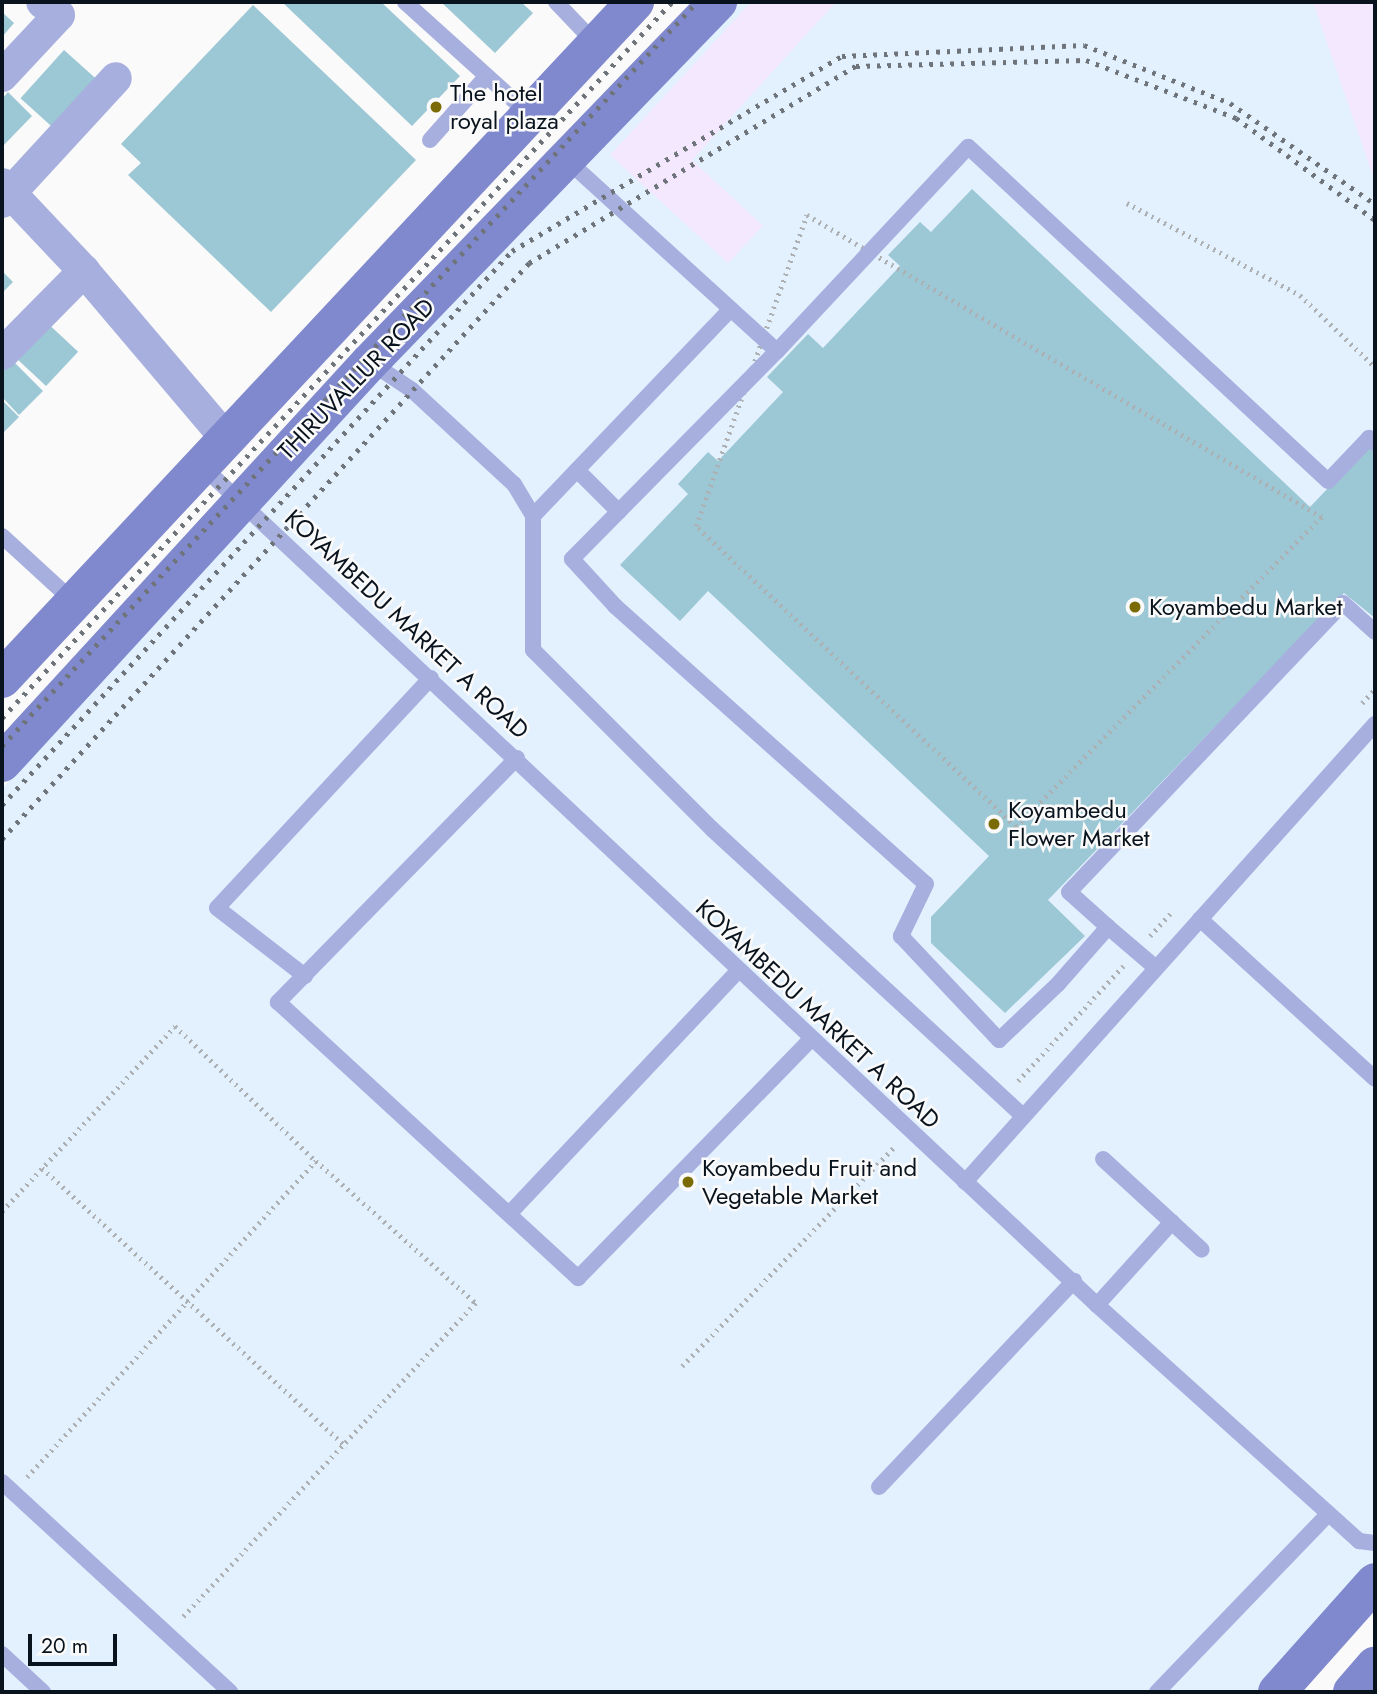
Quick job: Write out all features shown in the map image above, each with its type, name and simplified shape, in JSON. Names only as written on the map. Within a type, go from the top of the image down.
[{"type":"street","points":[[2,76],[59,15],[42,2]]},
{"type":"street","points":[[2,679],[211,450],[635,2]]},
{"type":"street","name":"THIRUVALLUR ROAD","points":[[2,763],[370,362],[718,2]]},
{"type":"street","points":[[116,78],[5,193],[84,271],[211,450]]},
{"type":"street","points":[[2,354],[84,271]]},
{"type":"street","points":[[1277,1692],[1375,1582]]},
{"type":"street","points":[[1352,1692],[1375,1666]]},
{"type":"lane","points":[[405,2],[530,115]]},
{"type":"lane","points":[[555,2],[596,44]]},
{"type":"lane","points":[[430,140],[486,77]]},
{"type":"lane","points":[[1108,926],[1058,984],[999,1040],[901,936],[926,884],[615,606],[572,559],[777,351],[968,147],[1328,481],[1369,438],[1375,443]]},
{"type":"lane","points":[[567,160],[777,351]]},
{"type":"lane","points":[[533,516],[732,309]]},
{"type":"lane","points":[[370,362],[412,390],[514,484],[533,516],[533,650],[712,830],[1023,1116]]},
{"type":"lane","name":"KOYAMBEDU MARKET A ROAD","points":[[211,450],[242,500],[517,758],[737,972],[1074,1281],[1097,1306],[1328,1514],[1359,1541],[1375,1543]]},
{"type":"lane","points":[[577,470],[619,512]]},
{"type":"lane","points":[[2,536],[73,601]]},
{"type":"lane","points":[[1156,968],[1069,892],[1343,604],[1375,632]]},
{"type":"lane","points":[[305,976],[217,908],[430,678]]},
{"type":"lane","points":[[965,1182],[1375,724]]},
{"type":"lane","points":[[517,758],[278,1002],[578,1278],[811,1039]]},
{"type":"lane","points":[[1200,919],[1375,1079]]},
{"type":"lane","points":[[509,1214],[737,972]]},
{"type":"lane","points":[[1103,1159],[1202,1250]]},
{"type":"lane","points":[[1097,1306],[1172,1222]]},
{"type":"lane","points":[[879,1487],[1074,1281]]},
{"type":"lane","points":[[2,1482],[230,1692]]},
{"type":"lane","points":[[1157,1692],[1328,1514]]},
{"type":"lane","points":[[2,1654],[43,1692]]},
{"type":"path","points":[[1127,203],[1300,295],[1375,367]]},
{"type":"path","points":[[807,215],[1322,517],[1016,827],[696,526],[807,215]]},
{"type":"path","points":[[2,1211],[175,1026],[316,1161],[476,1303],[346,1447],[167,1634]]},
{"type":"path","points":[[682,1366],[901,1139]]},
{"type":"path","points":[[20,1485],[316,1161]]},
{"type":"path","points":[[41,1168],[346,1447]]},
{"type":"shaded area","name":"Koyambedu Fruit and Vegetable Market","points":[[729,2],[1375,2],[1375,1576],[1265,1692],[2,1692],[2,789],[188,579]]},
{"type":"shaded area","points":[[751,2],[836,2],[692,160],[763,226],[728,263],[610,155]]},
{"type":"shaded area","points":[[1313,2],[1375,2],[1375,182]]},
{"type":"building","points":[[282,2],[381,2],[460,76],[412,126]]},
{"type":"building","points":[[441,2],[521,2],[533,13],[495,53]]},
{"type":"building","points":[[253,5],[416,160],[271,312],[128,175],[141,163],[121,144]]},
{"type":"building","points":[[2,12],[14,23],[2,37]]},
{"type":"building","points":[[64,50],[97,80],[54,128],[21,98]]},
{"type":"building","points":[[8,92],[32,116],[2,147],[2,99]]},
{"type":"building","name":"Koyambedu Market","points":[[972,189],[1310,507],[1369,445],[1375,450],[1375,618],[1344,593],[1048,900],[1085,936],[1005,1013],[931,943],[931,917],[989,856],[708,591],[680,621],[620,565],[688,494],[678,484],[708,452],[718,461],[783,392],[767,377],[808,334],[823,348],[900,266],[888,255],[920,222],[931,232]]},
{"type":"building","points":[[2,271],[13,282],[2,293]]},
{"type":"building","points":[[43,319],[78,352],[46,386],[11,353]]},
{"type":"building","points":[[11,359],[43,391],[19,415],[2,397],[2,369]]},
{"type":"building","points":[[2,400],[19,417],[2,434]]},
{"type":"railway","points":[[2,718],[672,2]]},
{"type":"railway","points":[[2,746],[697,2]]},
{"type":"railway","points":[[2,805],[512,251],[842,56],[1084,45],[1230,103],[1375,204]]},
{"type":"railway","points":[[2,839],[529,263],[856,66],[1086,60],[1236,118],[1375,220]]},
{"type":"place","name":"The hotel royal plaza","points":[[436,107]]},
{"type":"place","name":"Koyambedu Market","points":[[1135,607]]},
{"type":"place","name":"Koyambedu Flower Market","points":[[994,824]]},
{"type":"place","name":"Koyambedu Fruit and Vegetable Market","points":[[688,1182]]}]
